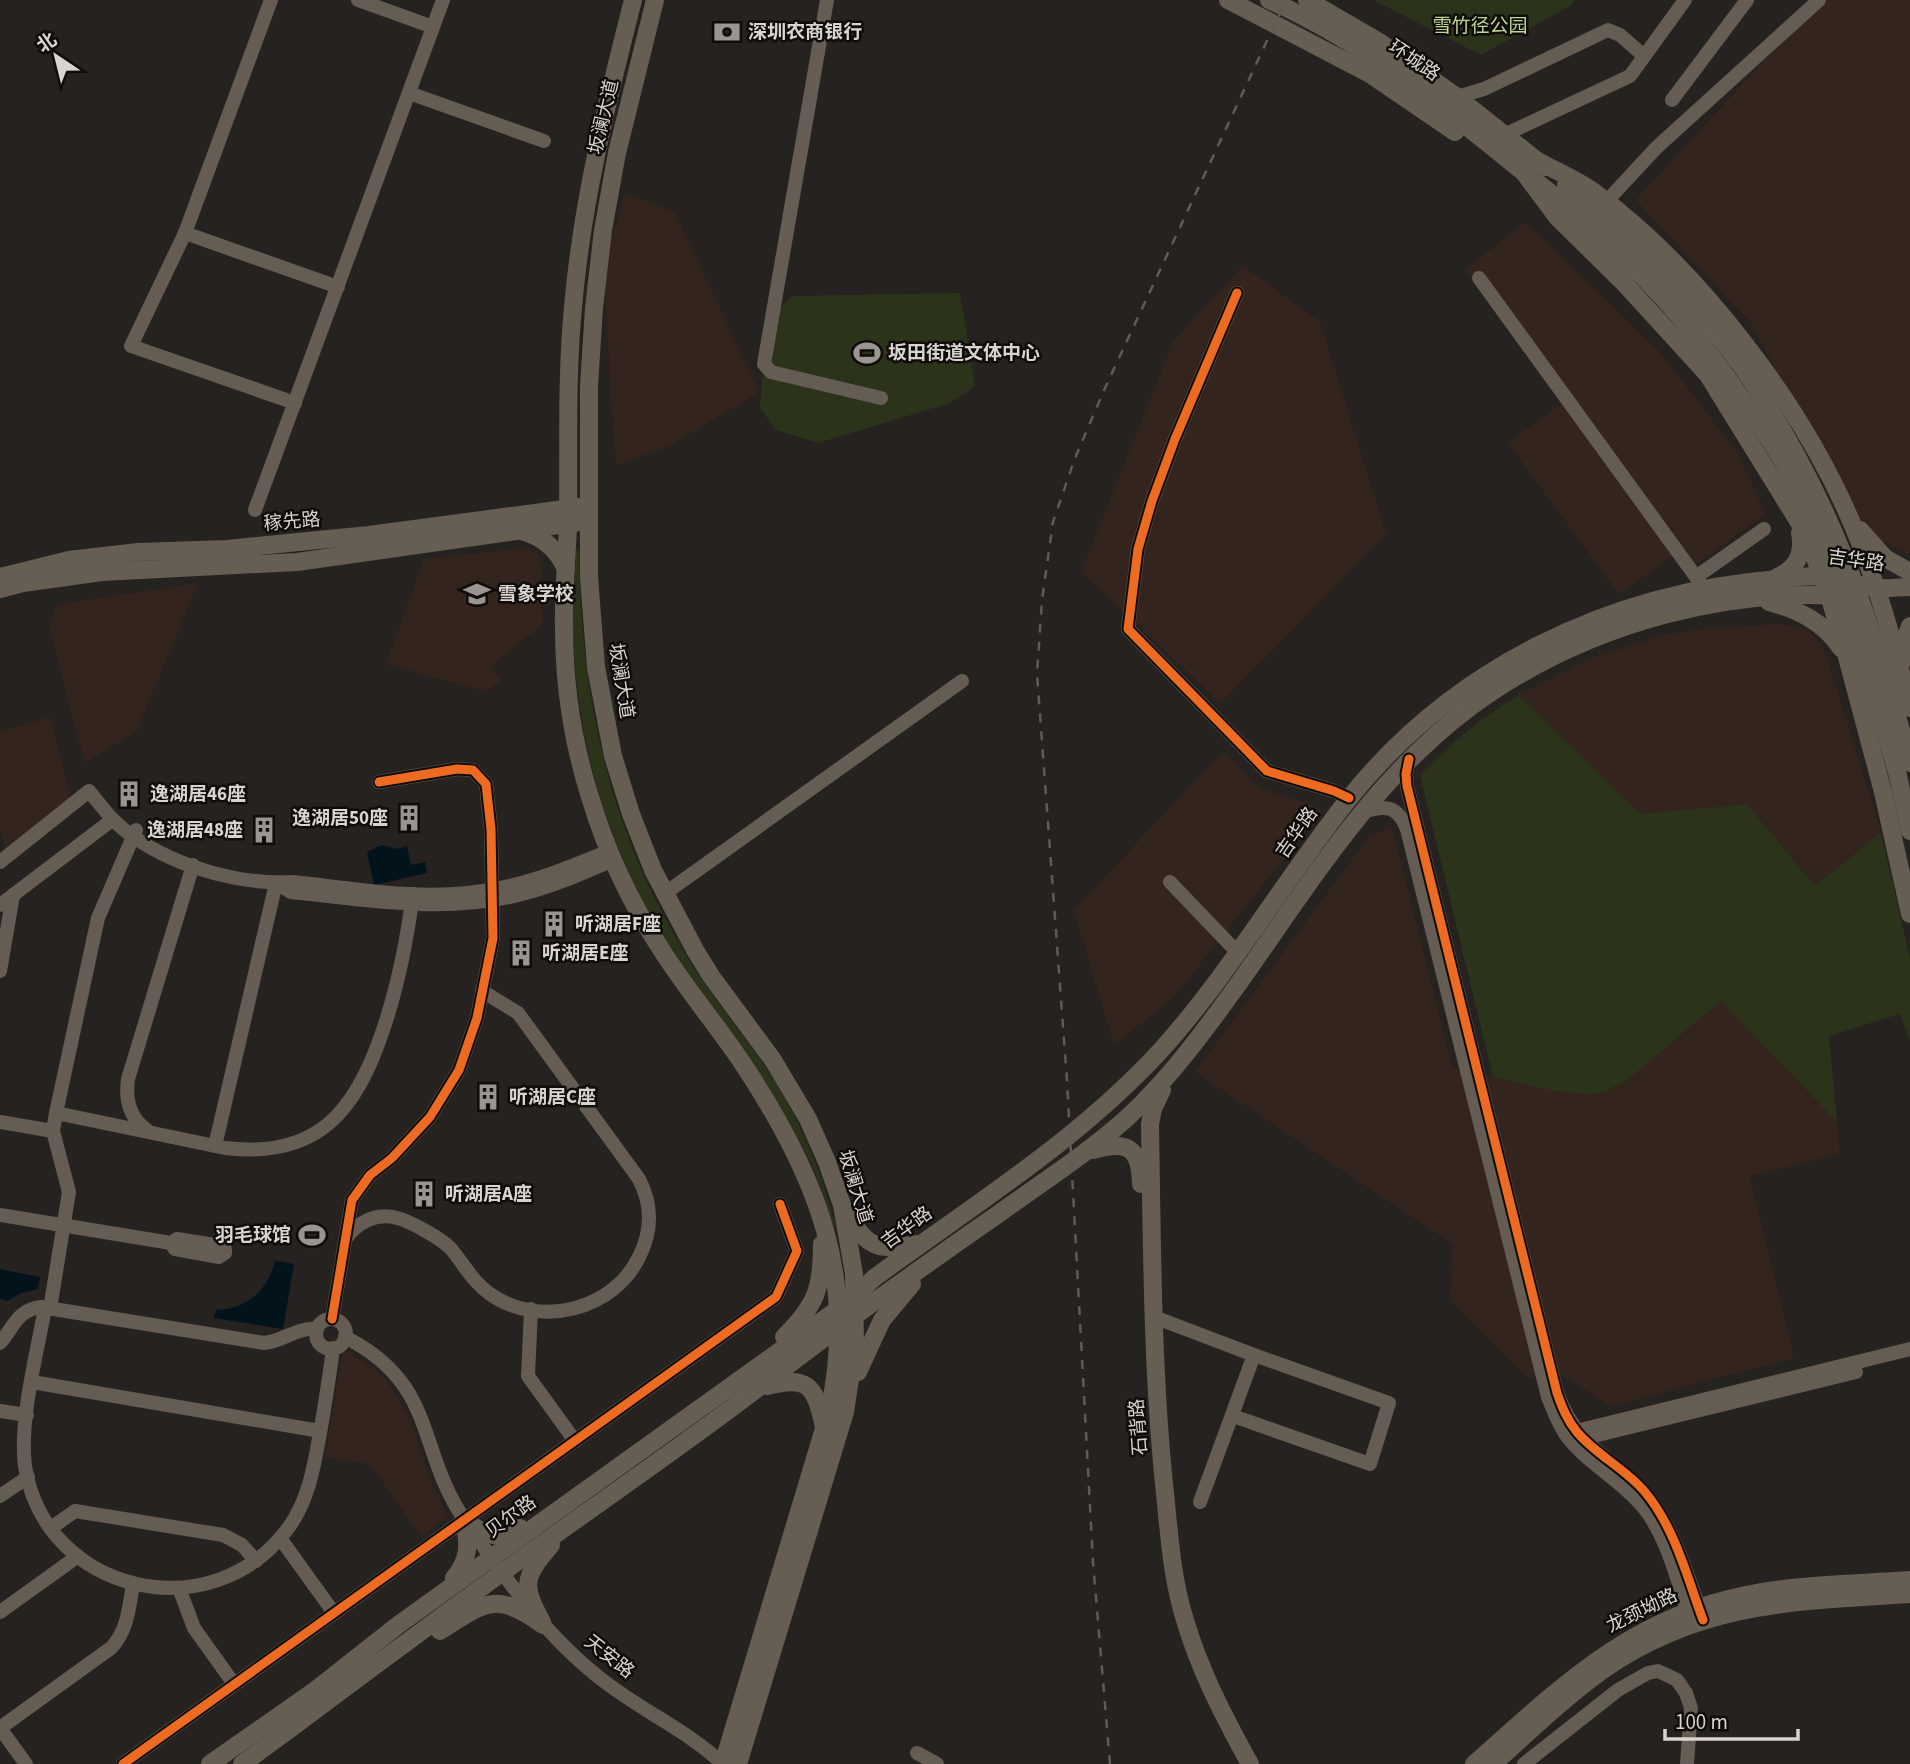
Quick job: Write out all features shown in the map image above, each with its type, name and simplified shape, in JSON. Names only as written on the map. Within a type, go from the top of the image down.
[{"type":"main road","name":"坂澜大道","points":[[633,0],[596,148],[582,227],[570,346],[564,630],[571,713],[589,794],[611,856],[658,946],[744,1065],[800,1162],[822,1219],[848,1312]]},
{"type":"main road","name":"坂澜大道","points":[[655,0],[617,153],[598,269],[589,386],[592,637],[606,727],[631,814],[664,894],[711,976],[773,1060],[798,1099],[818,1140],[842,1205],[851,1251],[855,1297],[848,1312]]},
{"type":"main road","points":[[1228,0],[1370,74],[1436,117],[1499,166],[1624,283],[1708,375],[1805,532],[1829,595],[1883,792],[1910,914]]},
{"type":"main road","name":"环城路","points":[[1269,0],[1303,15],[1425,93],[1525,174]]},
{"type":"main road","name":"环城路","points":[[1307,0],[1381,43],[1457,97],[1538,161]]},
{"type":"main road","points":[[1538,161],[1591,190],[1664,254],[1724,319],[1798,421],[1850,519],[1878,593],[1910,708]]},
{"type":"main road","points":[[1538,161],[1624,236],[1693,304],[1741,382],[1787,468],[1821,543],[1904,769],[1910,831]]},
{"type":"main road","points":[[1525,174],[1556,217]]},
{"type":"main road","points":[[1525,174],[1565,204],[1644,278],[1741,382]]},
{"type":"main road","points":[[566,569],[547,543],[533,535],[521,522],[552,496],[562,482],[568,466]]},
{"type":"main road","name":"稼先路","points":[[0,577],[69,560],[138,552],[227,549],[521,522],[589,513]]},
{"type":"main road","points":[[1770,579],[1790,570],[1800,556],[1801,539],[1797,519]]},
{"type":"main road","points":[[1850,519],[1878,553],[1910,572]]},
{"type":"main road","name":"稼先路","points":[[0,589],[23,583],[102,572],[297,562],[521,522]]},
{"type":"main road","name":"吉华路","points":[[855,1297],[874,1278],[922,1242],[1040,1160],[1115,1096],[1183,1024],[1238,953],[1349,798],[1387,755],[1425,719],[1466,687],[1510,659],[1556,635],[1700,582],[1822,577],[1910,599]]},
{"type":"main road","name":"吉华路","points":[[840,1327],[848,1312],[934,1259],[1086,1152],[1133,1112],[1169,1075],[1202,1035],[1361,812],[1409,759],[1477,702],[1564,652],[1611,632],[1659,617],[1759,599],[1878,593],[1910,587]]},
{"type":"main road","points":[[1759,599],[1793,609],[1813,619],[1837,642],[1848,661]]},
{"type":"main road","points":[[1901,671],[1903,646],[1910,626]]},
{"type":"main road","name":"石背路","points":[[1169,1075],[1153,1109],[1150,1124],[1154,1317],[1162,1462],[1176,1582],[1187,1628],[1208,1685],[1250,1764]]},
{"type":"main road","name":"石背路","points":[[1086,1152],[1117,1144],[1134,1152],[1139,1160],[1146,1390],[1151,1463],[1165,1584],[1185,1655],[1199,1690],[1238,1764]]},
{"type":"main road","points":[[842,1205],[860,1235],[876,1246],[889,1248],[922,1242]]},
{"type":"main road","points":[[752,1381],[802,1319],[819,1289],[822,1272],[822,1219]]},
{"type":"main road","points":[[850,1391],[882,1320],[934,1259]]},
{"type":"main road","points":[[738,1764],[840,1432],[850,1391],[855,1354],[848,1312]]},
{"type":"main road","name":"贝尔路","points":[[242,1764],[572,1523],[752,1381],[848,1312]]},
{"type":"main road","points":[[723,1764],[825,1428],[836,1378],[840,1327]]},
{"type":"main road","name":"贝尔路","points":[[210,1764],[313,1692],[424,1606],[611,1471],[840,1327]]},
{"type":"main road","points":[[752,1381],[787,1381],[806,1385],[818,1400],[825,1428]]},
{"type":"main road","points":[[464,1520],[487,1534],[503,1537],[571,1491],[611,1471]]},
{"type":"main road","points":[[424,1606],[464,1566],[468,1537],[464,1520]]},
{"type":"main road","points":[[543,1625],[529,1595],[528,1575],[572,1523]]},
{"type":"main road","name":"龙颈坳路","points":[[1474,1764],[1566,1682],[1598,1658],[1644,1630],[1771,1590],[1910,1580]]},
{"type":"main road","name":"龙颈坳路","points":[[1493,1764],[1575,1692],[1606,1669],[1695,1616],[1772,1603],[1910,1594]]},
{"type":"main road","points":[[384,1660],[414,1647],[480,1606],[492,1603],[515,1608],[543,1625]]},
{"type":"street","points":[[271,0],[185,233],[131,346],[295,403]]},
{"type":"street","points":[[358,0],[433,27]]},
{"type":"street","points":[[254,510],[443,0]]},
{"type":"street","points":[[827,0],[764,364],[771,372],[881,398]]},
{"type":"street","points":[[1504,135],[1630,76],[1685,0]]},
{"type":"street","points":[[1672,100],[1747,0]]},
{"type":"street","points":[[1606,202],[1656,148],[1815,2]]},
{"type":"street","points":[[1457,97],[1484,89],[1608,30],[1620,35],[1644,56]]},
{"type":"street","points":[[408,93],[544,141]]},
{"type":"street","points":[[185,233],[338,287]]},
{"type":"street","points":[[1479,278],[1700,582],[1764,529]]},
{"type":"street","points":[[1237,293],[1175,439],[1152,501],[1138,548],[1128,629],[1267,771],[1349,798]]},
{"type":"street","points":[[664,894],[962,681]]},
{"type":"street","points":[[1409,759],[1406,774],[1410,800],[1558,1393],[1574,1436]]},
{"type":"street","points":[[332,1319],[352,1200],[370,1175],[412,1139],[445,1094],[469,1044],[493,938],[491,829],[486,783],[473,770],[457,769],[379,782]]},
{"type":"street","points":[[0,862],[89,791],[112,820],[162,853],[226,875],[276,883],[291,892],[413,899],[458,894],[492,895],[611,856]]},
{"type":"street","points":[[1361,812],[1387,807],[1403,819],[1407,830],[1555,1417],[1574,1436],[1643,1490],[1656,1506],[1670,1532],[1695,1616]]},
{"type":"street","points":[[0,905],[112,820]]},
{"type":"street","points":[[135,833],[98,918],[53,1131],[69,1192],[27,1415],[24,1451],[28,1477],[37,1504],[51,1528],[78,1556],[104,1573],[133,1584],[158,1588],[178,1588],[222,1579],[256,1561],[280,1538],[295,1518],[306,1495],[320,1431],[333,1348]]},
{"type":"street","points":[[149,1132],[141,1126],[130,1110],[128,1079],[193,865]]},
{"type":"street","points":[[1170,882],[1238,953]]},
{"type":"street","points":[[215,1146],[276,883]]},
{"type":"street","points":[[0,971],[13,895]]},
{"type":"street","points":[[56,1112],[247,1151],[291,1144],[312,1135],[331,1122],[347,1106],[370,1068],[399,976],[413,899]]},
{"type":"street","points":[[346,1237],[360,1223],[369,1219],[398,1218],[450,1247],[473,1280],[491,1294],[510,1304],[550,1311],[570,1310],[598,1300],[614,1289],[634,1267],[643,1250],[650,1217],[649,1204],[639,1179],[518,1013],[482,991]]},
{"type":"street","points":[[0,1122],[53,1131]]},
{"type":"street","points":[[123,1764],[776,1297],[797,1251],[780,1204]]},
{"type":"street","points":[[0,1215],[171,1243]]},
{"type":"street","points":[[0,1343],[17,1318],[32,1308],[48,1308],[264,1343],[278,1341],[302,1329],[317,1329]]},
{"type":"street","points":[[531,1309],[528,1376],[575,1441]]},
{"type":"street","points":[[1154,1317],[1254,1356],[1389,1403],[1370,1464],[1233,1416]]},
{"type":"street","points":[[332,1319],[344,1327],[345,1337],[341,1344],[333,1348],[320,1343],[317,1329],[323,1321],[332,1319]]},
{"type":"street","name":"天安路","points":[[345,1337],[365,1346],[382,1359],[410,1393],[420,1412],[442,1479],[464,1520],[543,1625],[574,1656],[608,1684],[704,1745],[723,1764]]},
{"type":"street","points":[[1574,1436],[1910,1349]]},
{"type":"street","points":[[1200,1502],[1254,1356]]},
{"type":"street","points":[[1574,1436],[1910,1359]]},
{"type":"street","points":[[32,1382],[320,1431]]},
{"type":"street","points":[[0,1410],[27,1415]]},
{"type":"street","points":[[0,1496],[28,1477]]},
{"type":"street","points":[[51,1528],[75,1511],[102,1515],[223,1535],[242,1545],[256,1561]]},
{"type":"street","points":[[280,1538],[334,1613]]},
{"type":"street","points":[[0,1612],[78,1556]]},
{"type":"street","points":[[26,1764],[0,1728],[106,1653],[116,1643],[126,1623],[133,1584]]},
{"type":"street","points":[[178,1588],[194,1628],[234,1684]]},
{"type":"street","points":[[1524,1764],[1618,1690],[1641,1676],[1658,1671],[1677,1680],[1686,1693],[1691,1708],[1687,1764]]},
{"type":"street","points":[[917,1753],[937,1764]]},
{"type":"shaded area","points":[[1820,0],[1910,0],[1910,555],[1861,532],[1752,324],[1636,200]]},
{"type":"shaded area","points":[[626,193],[675,213],[759,392],[669,446],[616,465],[603,265]]},
{"type":"shaded area","points":[[1525,222],[1659,351],[1735,449],[1766,514],[1696,564],[1684,548],[1619,594],[1508,443],[1561,404],[1465,270]]},
{"type":"shaded area","points":[[1243,266],[1320,322],[1386,534],[1221,703],[1081,572],[1174,340]]},
{"type":"shaded area","name":"雪象学校","points":[[525,548],[540,556],[543,624],[490,666],[501,680],[487,692],[386,664],[424,559]]},
{"type":"shaded area","points":[[198,583],[136,732],[85,763],[50,630],[56,605]]},
{"type":"shaded area","points":[[1781,624],[1806,630],[1824,648],[1881,832],[1815,886],[1747,804],[1640,814],[1518,695],[1588,659],[1664,635],[1702,629]]},
{"type":"shaded area","points":[[50,717],[70,798],[6,849],[0,825],[0,732]]},
{"type":"shaded area","points":[[1223,751],[1259,788],[1323,809],[1174,997],[1114,1045],[1074,910]]},
{"type":"shaded area","points":[[1392,826],[1453,1069],[1583,1094],[1614,1088],[1721,1001],[1837,1122],[1840,1154],[1750,1176],[1794,1358],[1611,1406],[1557,1372],[1529,1379],[1451,1301],[1453,1244],[1195,1072],[1368,838]]},
{"type":"shaded area","points":[[343,1349],[374,1369],[388,1383],[409,1417],[431,1483],[448,1516],[421,1536],[370,1464],[325,1457]]},
{"type":"green space","name":"雪竹径公园","points":[[1373,0],[1575,0],[1570,6],[1481,55]]},
{"type":"green space","name":"坂田街道文体中心","points":[[960,293],[975,386],[950,403],[818,443],[776,430],[760,408],[767,319],[793,296]]},
{"type":"green space","points":[[576,549],[579,549],[585,657],[593,710],[619,812],[661,910],[688,958],[765,1066],[799,1125],[817,1166],[837,1230],[817,1177],[788,1121],[757,1069],[666,940],[627,869],[612,831],[599,793],[581,714],[573,623]]},
{"type":"green space","points":[[1518,695],[1640,814],[1747,804],[1815,886],[1881,832],[1910,959],[1910,1041],[1900,1014],[1829,1036],[1837,1122],[1721,1001],[1628,1079],[1606,1091],[1574,1093],[1493,1077],[1420,775],[1466,732]]},
{"type":"water","points":[[382,845],[397,849],[407,846],[411,865],[425,862],[427,873],[374,885],[367,852]]},
{"type":"water","points":[[275,1261],[294,1264],[283,1329],[214,1318],[216,1310],[237,1306],[254,1296],[267,1281]]},
{"type":"water","points":[[0,1269],[40,1277],[38,1289],[7,1301],[0,1298]]},
{"type":"railway","points":[[1110,1764],[1093,1562],[1067,1081],[1037,674],[1042,600],[1053,522],[1075,458],[1286,0]]},
{"type":"cycle path","points":[[1237,293],[1175,439],[1152,501],[1138,549],[1128,629],[1267,771],[1349,798]]},
{"type":"cycle path","points":[[1409,759],[1407,786],[1557,1393],[1577,1432],[1629,1476],[1655,1506],[1679,1553],[1703,1620]]},
{"type":"cycle path","points":[[332,1319],[352,1200],[370,1175],[392,1158],[430,1117],[459,1070],[477,1018],[493,938],[491,829],[486,784],[473,770],[457,769],[379,782]]},
{"type":"cycle path","points":[[123,1764],[776,1297],[797,1251],[780,1204]]},
{"type":"place","name":"深圳农商银行","points":[[727,32]]},
{"type":"place","name":"坂田街道文体中心","points":[[867,353]]},
{"type":"place","name":"雪象学校","points":[[477,594]]},
{"type":"place","name":"逸湖居46座","points":[[129,794]]},
{"type":"place","name":"逸湖居50座","points":[[409,818]]},
{"type":"place","name":"逸湖居48座","points":[[264,830]]},
{"type":"place","name":"听湖居F座","points":[[554,924]]},
{"type":"place","name":"听湖居E座","points":[[521,953]]},
{"type":"place","name":"听湖居C座","points":[[488,1097]]},
{"type":"place","name":"听湖居A座","points":[[424,1194]]},
{"type":"place","name":"羽毛球馆","points":[[312,1235]]}]
